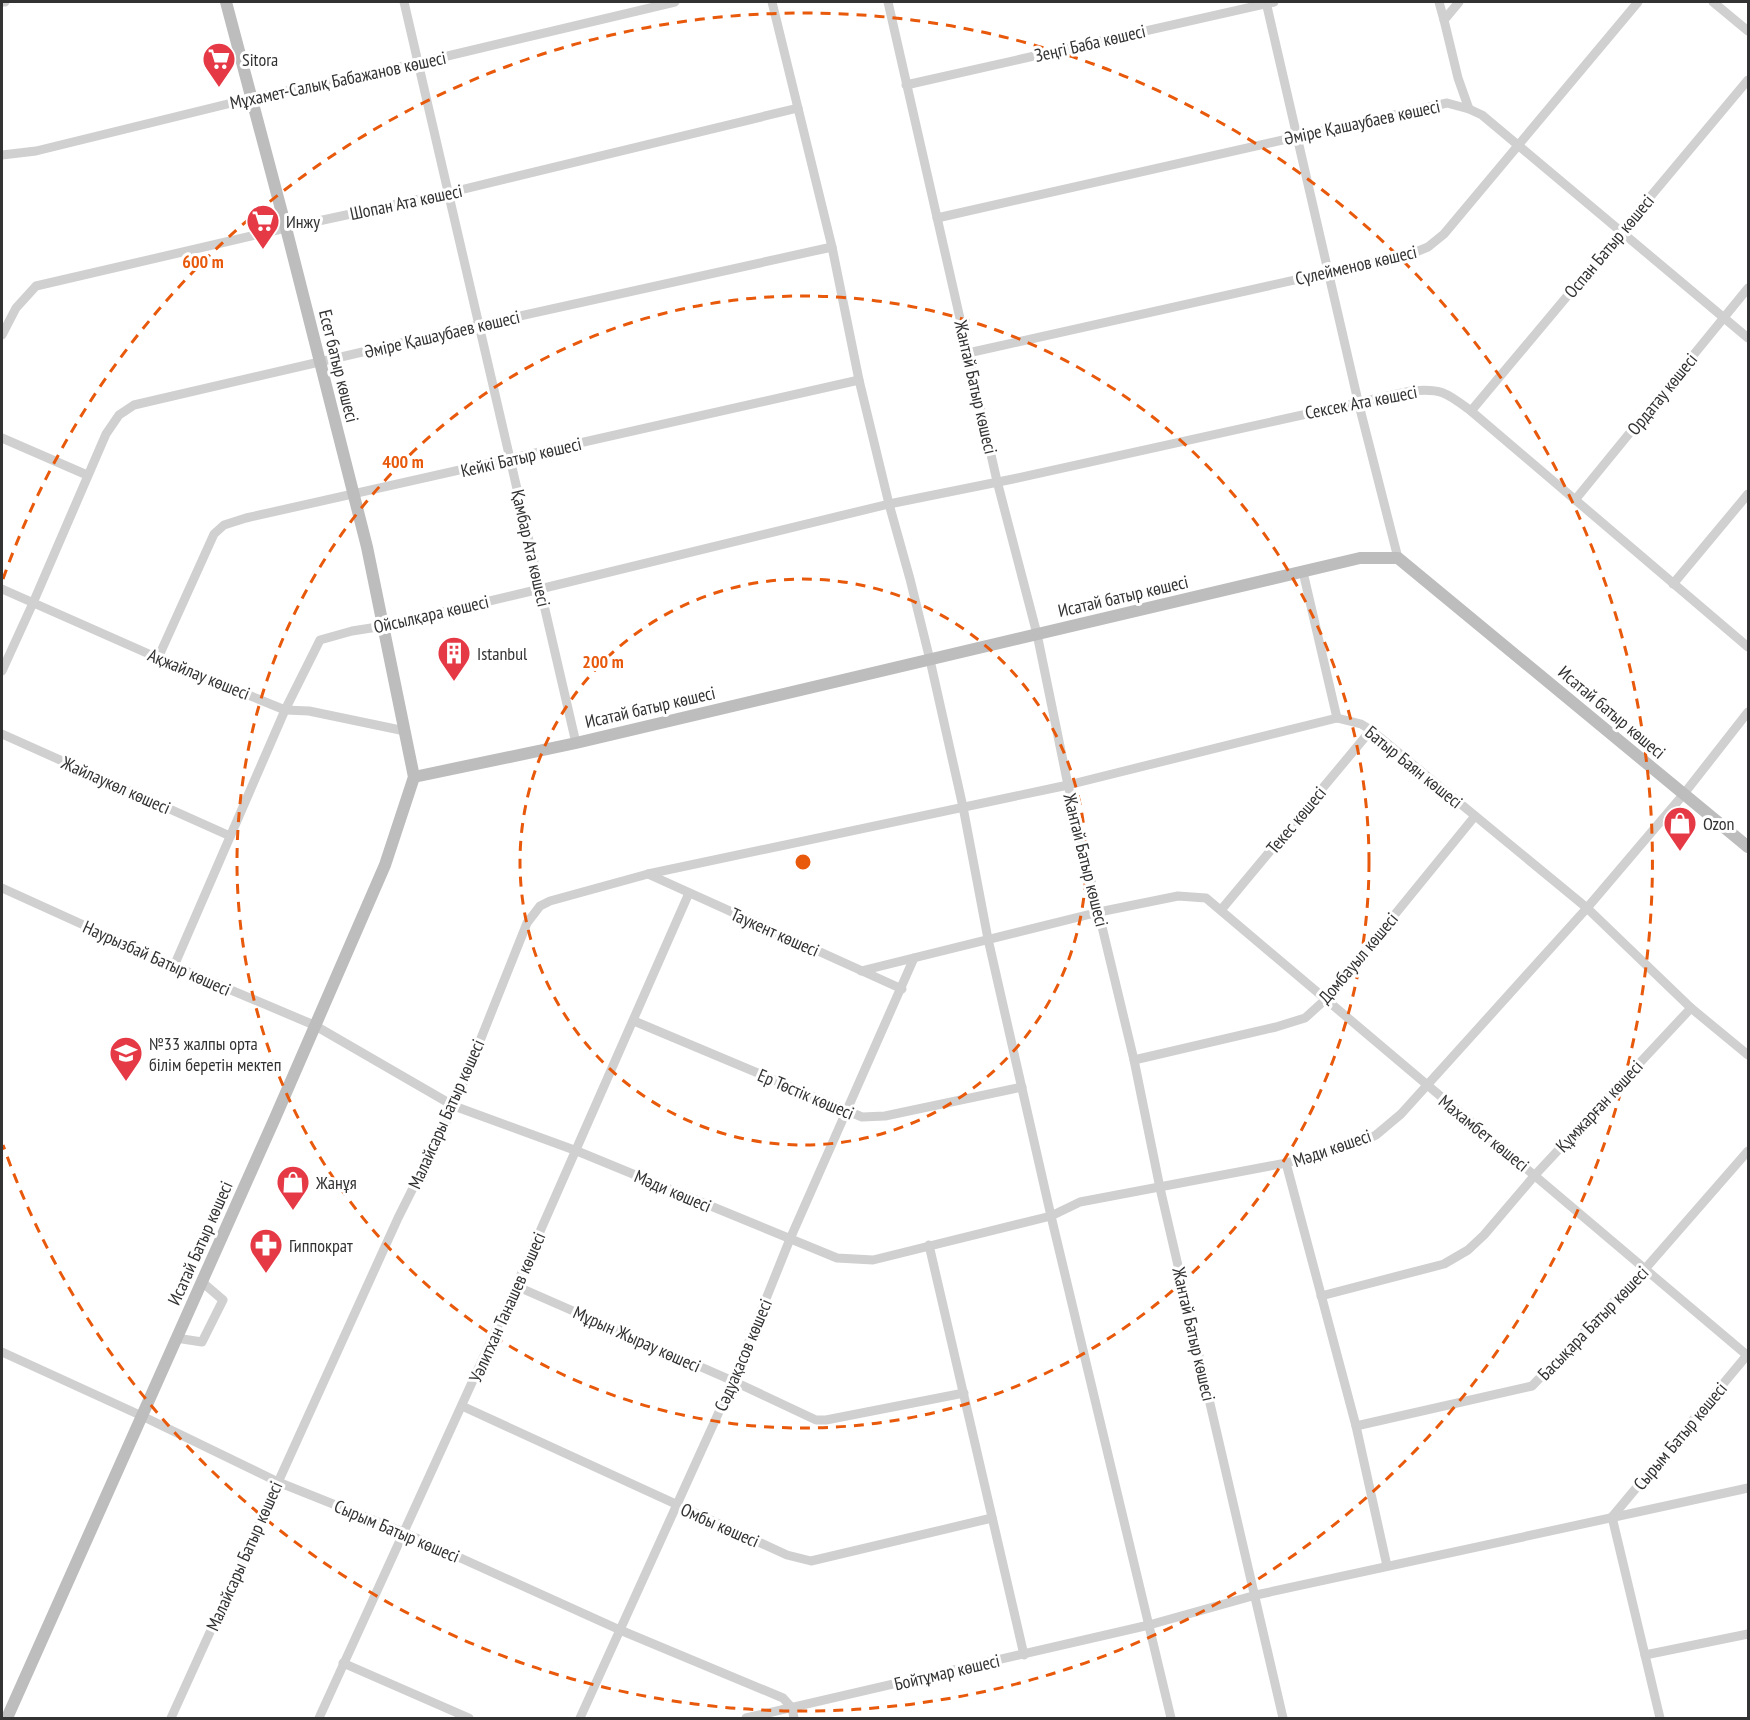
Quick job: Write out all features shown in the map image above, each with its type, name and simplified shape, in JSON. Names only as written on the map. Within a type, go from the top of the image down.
[{"type":"street","name":"Есет батыр көшесі","points":[[226,2],[367,547],[414,777]]},
{"type":"street","name":"Қамбар Ата көшесі","points":[[404,2],[576,743]]},
{"type":"street","name":"Мұхамет-Салық Бабажанов көшесі","points":[[2,155],[36,151],[252,98],[418,63],[675,2]]},
{"type":"street","points":[[772,2],[832,247],[859,380],[930,660],[963,807],[988,939],[1170,1719]]},
{"type":"street","name":"Жантай Батыр көшесі","points":[[888,2],[997,481],[1037,634],[1068,785],[1134,1059],[1160,1188],[1283,1719]]},
{"type":"street","points":[[1269,2],[1328,272],[1398,558]]},
{"type":"street","name":"Зеңгі Баба көшесі","points":[[906,85],[1269,2]]},
{"type":"street","points":[[1439,2],[1455,69],[1469,109]]},
{"type":"street","points":[[1444,20],[1459,2]]},
{"type":"street","name":"Сүлейменов көшесі","points":[[968,353],[1411,254],[1428,247],[1444,234],[1638,2]]},
{"type":"street","points":[[1713,2],[1749,31]]},
{"type":"street","name":"Оспан Батыр көшесі","points":[[1471,411],[1749,80]]},
{"type":"street","name":"Әміре Қашаубаев көшесі","points":[[937,218],[1447,103],[1469,109],[1482,116],[1518,144],[1749,338]]},
{"type":"street","name":"Шопан Ата көшесі","points":[[2,335],[16,308],[36,286],[448,193],[798,108]]},
{"type":"street","name":"Әміре Қашаубаев көшесі","points":[[2,671],[106,434],[119,415],[134,405],[479,325],[832,247]]},
{"type":"street","name":"Ордатау көшесі","points":[[1575,500],[1749,288]]},
{"type":"street","name":"Кейкі Батыр көшесі","points":[[158,658],[214,534],[224,525],[246,518],[859,380]]},
{"type":"street","name":"Сексек Ата көшесі","points":[[889,504],[1358,401],[1432,389],[1446,393],[1471,411],[1749,647]]},
{"type":"street","points":[[2,438],[87,475]]},
{"type":"street","points":[[1673,584],[1749,494]]},
{"type":"street","name":"Ойсылқара көшесі","points":[[174,966],[285,710],[320,640],[540,590],[889,504]]},
{"type":"street","name":"Исатай батыр көшесі","points":[[414,777],[576,743],[1359,558],[1398,558],[1749,848]]},
{"type":"street","points":[[963,807],[1068,785],[1337,718],[1303,572]]},
{"type":"street","name":"Ақжайлау көшесі","points":[[2,589],[158,658],[285,710],[309,711],[405,731]]},
{"type":"street","name":"Мәди көшесі","points":[[314,1025],[454,1106],[577,1151],[837,1258],[873,1260],[1051,1216],[1080,1202],[1286,1163],[1362,1142],[1376,1135],[1401,1114],[1587,908],[1683,795],[1749,712]]},
{"type":"street","name":"Батыр Баян көшесі","points":[[1337,718],[1361,724],[1371,730],[1587,908],[1691,1008],[1749,1055]]},
{"type":"street","name":"Текес көшесі","points":[[1221,910],[1371,730]]},
{"type":"street","name":"Жайлаукөл көшесі","points":[[2,734],[230,836]]},
{"type":"street","name":"Исатай Батыр көшесі","points":[[7,1719],[346,957],[385,865],[414,777]]},
{"type":"street","name":"Малайсары Батыр көшесі","points":[[171,1719],[398,1218],[454,1106],[526,923],[533,914],[540,906],[550,901],[648,873],[963,807]]},
{"type":"street","name":"Домбауыл көшесі","points":[[1134,1059],[1276,1027],[1305,1018],[1326,999],[1475,816]]},
{"type":"street","name":"Таукент көшесі","points":[[648,873],[902,989]]},
{"type":"street","name":"Наурызбай Батыр көшесі","points":[[2,888],[174,966],[314,1025]]},
{"type":"street","name":"Уәлитхан Танашев көшесі","points":[[319,1719],[577,1151],[689,893]]},
{"type":"street","name":"Махамбет көшесі","points":[[861,971],[1099,912],[1178,896],[1206,898],[1748,1355]]},
{"type":"street","name":"Сәдуақасов көшесі","points":[[580,1719],[733,1381],[790,1239],[914,958]]},
{"type":"street","name":"Құмжарған көшесі","points":[[1321,1296],[1444,1264],[1468,1250],[1691,1008]]},
{"type":"street","name":"Ер Төстік көшесі","points":[[634,1021],[862,1117],[885,1116],[1022,1087]]},
{"type":"street","name":"Басықара Батыр көшесі","points":[[1356,1426],[1532,1386],[1645,1269],[1749,1151]]},
{"type":"street","name":"Мәди көшесі","points":[[1286,1163],[1356,1426],[1387,1566]]},
{"type":"street","points":[[929,1245],[1024,1655]]},
{"type":"street","points":[[176,1338],[202,1342],[223,1300],[201,1282]]},
{"type":"street","name":"Мұрын Жырау көшесі","points":[[516,1286],[816,1420],[964,1393]]},
{"type":"street","name":"Сырым Батыр көшесі","points":[[2,1353],[142,1416],[278,1482],[403,1533],[620,1630],[783,1698],[792,1708]]},
{"type":"street","name":"Сырым Батыр көшесі","points":[[1612,1517],[1748,1355]]},
{"type":"street","name":"Омбы көшесі","points":[[462,1407],[787,1555],[811,1561],[992,1518]]},
{"type":"street","points":[[1660,1719],[1612,1517],[1749,1488]]},
{"type":"street","name":"Бойтұмар көшесі","points":[[746,1719],[1149,1625],[1256,1595],[1612,1517]]},
{"type":"street","points":[[1645,1655],[1749,1634]]},
{"type":"street","points":[[343,1663],[469,1719]]},
{"type":"street","points":[[792,1708],[794,1719]]},
{"type":"place","name":"Sitora","points":[[219,88]]},
{"type":"place","name":"Инжу","points":[[263,250]]},
{"type":"place","name":"Istanbul","points":[[454,682]]},
{"type":"place","name":"Ozon","points":[[1680,852]]},
{"type":"place","name":"№33 жалпы орта білім беретін мектеп","points":[[126,1082]]},
{"type":"place","name":"Жанұя","points":[[293,1211]]},
{"type":"place","name":"Гиппократ","points":[[266,1274]]}]
